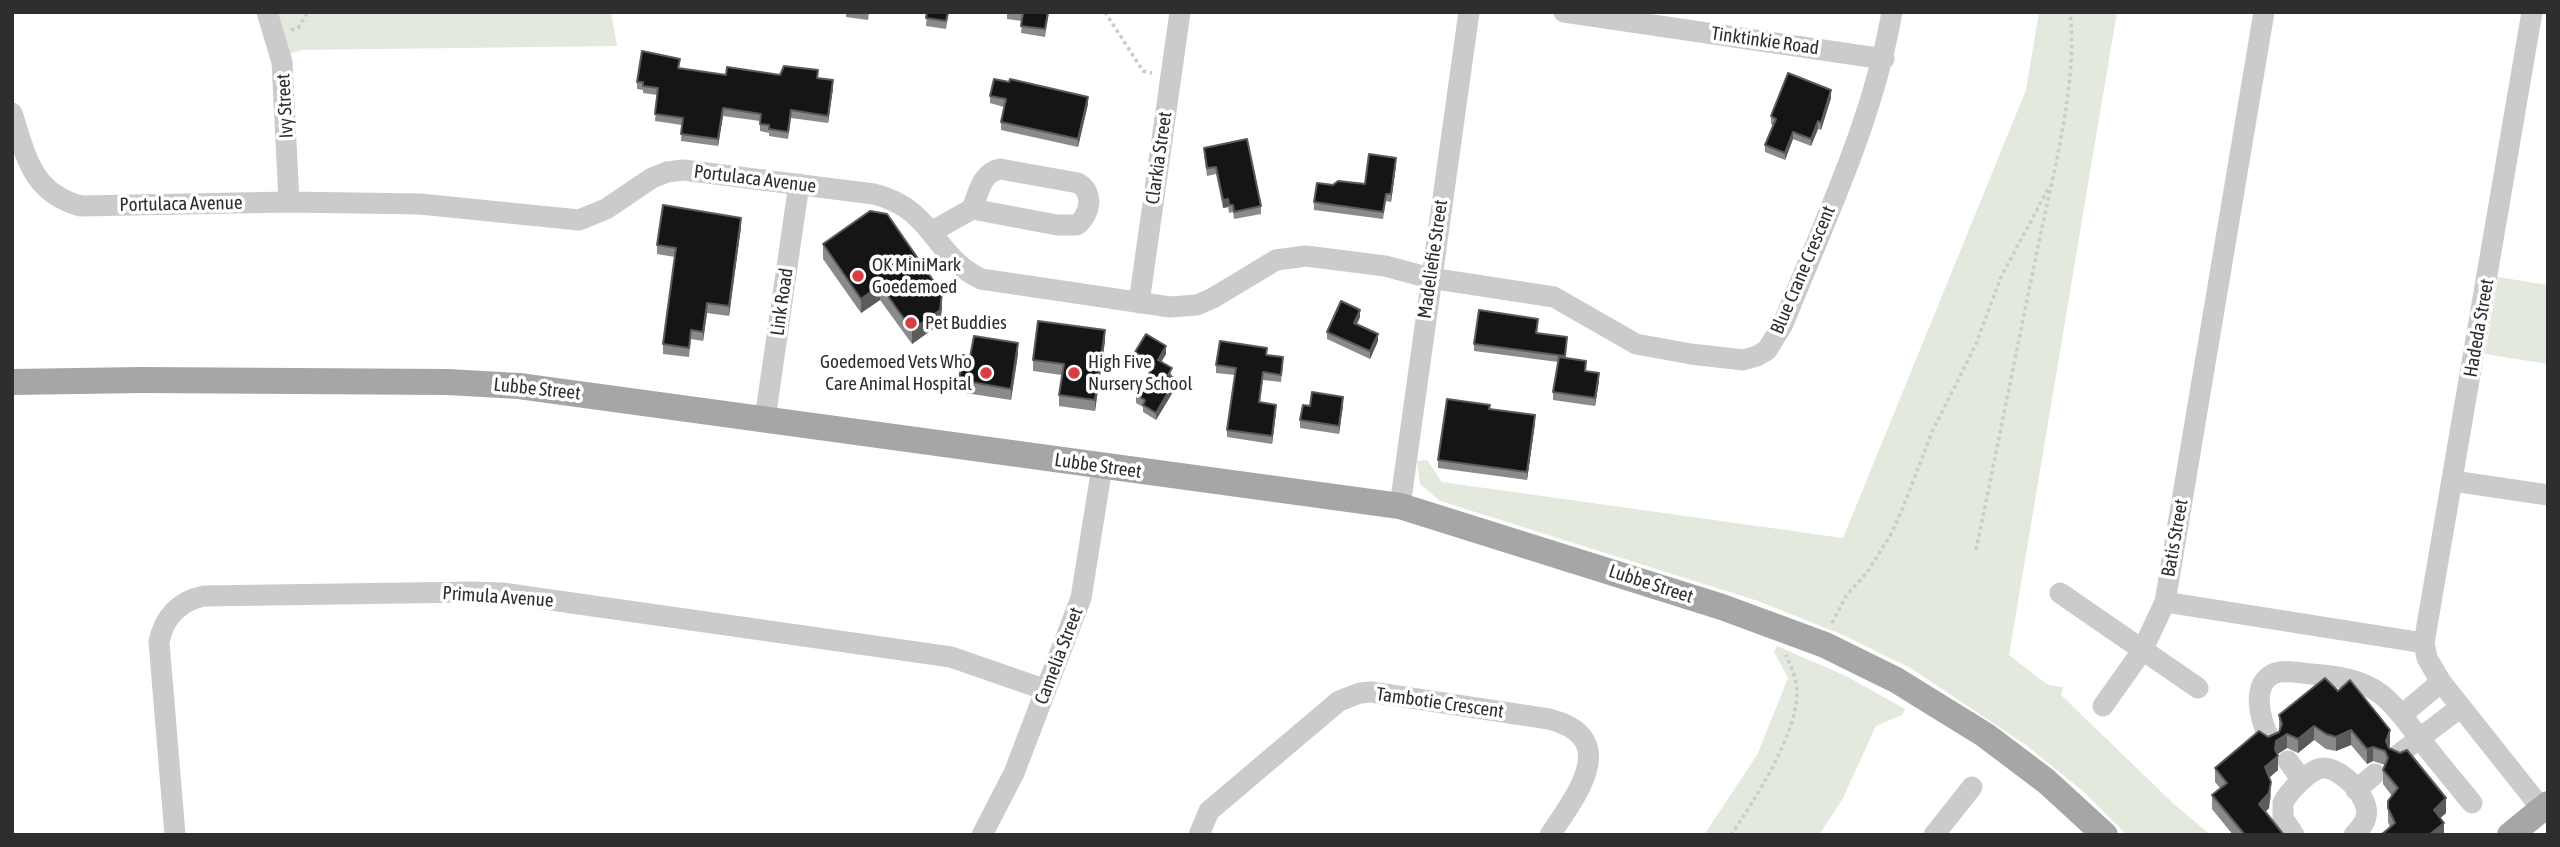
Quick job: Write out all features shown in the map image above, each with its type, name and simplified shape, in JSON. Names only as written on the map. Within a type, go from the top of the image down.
[{"type":"main road","name":"Lubbe Street","points":[[12,383],[169,380],[483,384],[561,391],[1400,506],[1722,607],[1786,629],[1847,655],[1926,697],[1985,735],[2046,781],[2105,835]]},
{"type":"main road","points":[[2510,835],[2545,807]]},
{"type":"street","name":"Ivy Street","points":[[267,12],[282,62],[289,202]]},
{"type":"street","name":"Clarkia Street","points":[[1139,303],[1180,12]]},
{"type":"street","name":"Madeliefie Street","points":[[1400,506],[1469,12]]},
{"type":"street","name":"Tinktinkie Road","points":[[1564,12],[1884,59]]},
{"type":"street","name":"Blue Crane Crescent","points":[[1430,278],[1554,297],[1636,344],[1648,348],[1743,360],[1758,356],[1767,349],[1783,324],[1864,122],[1884,59],[1892,12]]},
{"type":"street","name":"Batis Street","points":[[2264,12],[2165,601],[2424,643]]},
{"type":"street","name":"Hadeda Street","points":[[2424,643],[2532,12]]},
{"type":"street","name":"Portulaca Avenue","points":[[12,113],[32,169],[43,186],[65,202],[81,206],[289,202],[420,204],[579,220],[606,209],[652,178],[667,172],[699,171],[889,197],[911,209],[955,262],[981,279],[1139,303],[1170,307],[1197,305],[1276,260],[1290,256],[1385,266],[1430,278]]},
{"type":"street","points":[[931,232],[972,209],[1070,226],[1081,222],[1090,198],[1084,187],[1078,183],[1000,169],[989,172],[984,177],[972,209]]},
{"type":"street","name":"Link Road","points":[[765,419],[799,184]]},
{"type":"street","name":"Camelia Street","points":[[982,835],[1014,773],[1081,598],[1102,467]]},
{"type":"street","points":[[2453,481],[2548,495]]},
{"type":"street","name":"Primula Avenue","points":[[176,835],[159,642],[164,624],[177,608],[185,602],[204,596],[502,593],[940,655],[983,666],[1046,690]]},
{"type":"street","points":[[2060,593],[2198,688]]},
{"type":"street","points":[[2103,706],[2142,651],[2165,601]]},
{"type":"street","points":[[2424,643],[2427,658],[2441,682],[2545,807]]},
{"type":"street","points":[[2269,738],[2262,723],[2260,696],[2267,679],[2280,672],[2320,675],[2361,683],[2384,696],[2403,714],[2472,803]]},
{"type":"street","points":[[2403,714],[2441,682]]},
{"type":"street","name":"Tambotie Crescent","points":[[1199,835],[1209,811],[1339,701],[1371,692],[1549,719],[1571,727],[1584,741],[1588,755],[1588,771],[1583,785],[1550,835]]},
{"type":"street","points":[[2399,754],[2461,707]]},
{"type":"street","points":[[2288,761],[2302,780]]},
{"type":"street","points":[[2294,835],[2283,818],[2283,803],[2302,780],[2318,768],[2338,772],[2356,790],[2367,809],[2364,824],[2354,835]]},
{"type":"street","points":[[2356,790],[2375,774]]},
{"type":"street","points":[[1934,835],[1972,787]]},
{"type":"path","points":[[1105,12],[1143,71],[1171,78]]},
{"type":"path","points":[[1976,550],[2052,182],[2068,89],[2071,55],[2070,12]]},
{"type":"path","points":[[1829,629],[1846,596],[1880,554],[1894,527],[1932,432],[1976,344],[2009,258],[2052,182]]},
{"type":"path","points":[[1731,835],[1765,781],[1795,711],[1796,682],[1785,651]]},
{"type":"shaded area","points":[[277,12],[611,12],[617,46],[301,50],[289,54]]},
{"type":"shaded area","points":[[2039,12],[2117,12],[2009,655],[2048,685],[2063,687],[2061,695],[2175,805],[2211,835],[2127,835],[2084,792],[2026,745],[1912,669],[1843,635],[1758,601],[1440,501],[1420,484],[1417,461],[1427,460],[1442,482],[1843,538],[2026,90]]},
{"type":"shaded area","points":[[2498,277],[2548,285],[2548,364],[2485,354]]},
{"type":"shaded area","points":[[1777,646],[1846,676],[1905,709],[1902,715],[1876,726],[1842,800],[1819,835],[1704,835],[1757,755],[1788,678],[1774,652]]},
{"type":"building","points":[[927,12],[948,12],[946,21],[926,18]]},
{"type":"building","points":[[1016,12],[1048,12],[1045,29],[1021,26],[1023,13]]},
{"type":"building","points":[[642,51],[680,59],[678,68],[726,75],[727,67],[780,75],[784,66],[818,70],[817,78],[833,80],[828,116],[791,110],[788,132],[769,129],[769,125],[760,124],[761,114],[723,108],[718,139],[681,134],[683,118],[655,114],[658,88],[643,86],[643,82],[637,82]]},
{"type":"building","points":[[1788,73],[1831,90],[1821,123],[1818,121],[1811,139],[1793,132],[1785,153],[1765,145],[1776,119],[1771,116]]},
{"type":"building","points":[[994,79],[1009,82],[1010,79],[1088,97],[1078,139],[1001,122],[1006,99],[990,96]]},
{"type":"building","points":[[1247,139],[1261,206],[1234,212],[1228,199],[1223,200],[1216,167],[1207,168],[1204,148]]},
{"type":"building","points":[[1369,154],[1396,158],[1391,194],[1386,194],[1383,212],[1314,202],[1317,183],[1333,185],[1338,181],[1365,184]]},
{"type":"building","points":[[663,205],[741,218],[729,306],[707,303],[703,332],[691,330],[689,348],[663,344],[676,248],[657,245]]},
{"type":"building","points":[[870,211],[887,214],[942,293],[940,310],[912,330],[880,285],[861,299],[823,244]]},
{"type":"building","points":[[1341,301],[1360,310],[1354,323],[1378,334],[1370,351],[1327,332]]},
{"type":"building","points":[[1479,310],[1538,319],[1536,333],[1567,337],[1565,356],[1474,344]]},
{"type":"building","name":"High Five Nursery School","points":[[1038,321],[1105,330],[1095,400],[1059,395],[1064,364],[1033,360]]},
{"type":"building","points":[[1146,334],[1166,346],[1158,360],[1172,368],[1168,375],[1176,379],[1156,413],[1143,405],[1145,400],[1136,395],[1155,364],[1135,352]]},
{"type":"building","name":"Goedemoed Vets Who Care Animal Hospital","points":[[974,336],[1018,343],[1011,389],[959,380],[963,355],[970,357]]},
{"type":"building","points":[[1220,341],[1267,348],[1266,355],[1283,357],[1281,375],[1263,372],[1259,402],[1276,405],[1272,436],[1227,430],[1236,368],[1216,365]]},
{"type":"building","points":[[1559,357],[1586,361],[1585,371],[1599,373],[1595,398],[1553,392]]},
{"type":"building","points":[[1312,392],[1343,397],[1339,426],[1300,420],[1303,405],[1310,406]]},
{"type":"building","points":[[1447,399],[1490,405],[1489,409],[1535,415],[1527,472],[1438,460]]},
{"type":"building","points":[[2325,678],[2338,691],[2350,680],[2390,730],[2386,741],[2389,748],[2400,753],[2407,750],[2446,798],[2434,810],[2444,823],[2429,835],[2381,835],[2395,823],[2388,808],[2388,801],[2398,788],[2383,770],[2388,758],[2385,751],[2373,747],[2367,749],[2351,730],[2336,737],[2314,726],[2298,739],[2287,734],[2276,741],[2278,756],[2265,767],[2271,782],[2269,793],[2259,804],[2284,835],[2245,835],[2212,795],[2227,783],[2215,768],[2259,731],[2268,737],[2279,732],[2282,724],[2279,715]]},
{"type":"place","name":"OK MiniMark Goedemoed","points":[[858,276]]},
{"type":"place","name":"Pet Buddies","points":[[911,323]]},
{"type":"place","name":"Goedemoed Vets Who Care Animal Hospital","points":[[986,373]]},
{"type":"place","name":"High Five Nursery School","points":[[1074,373]]}]
